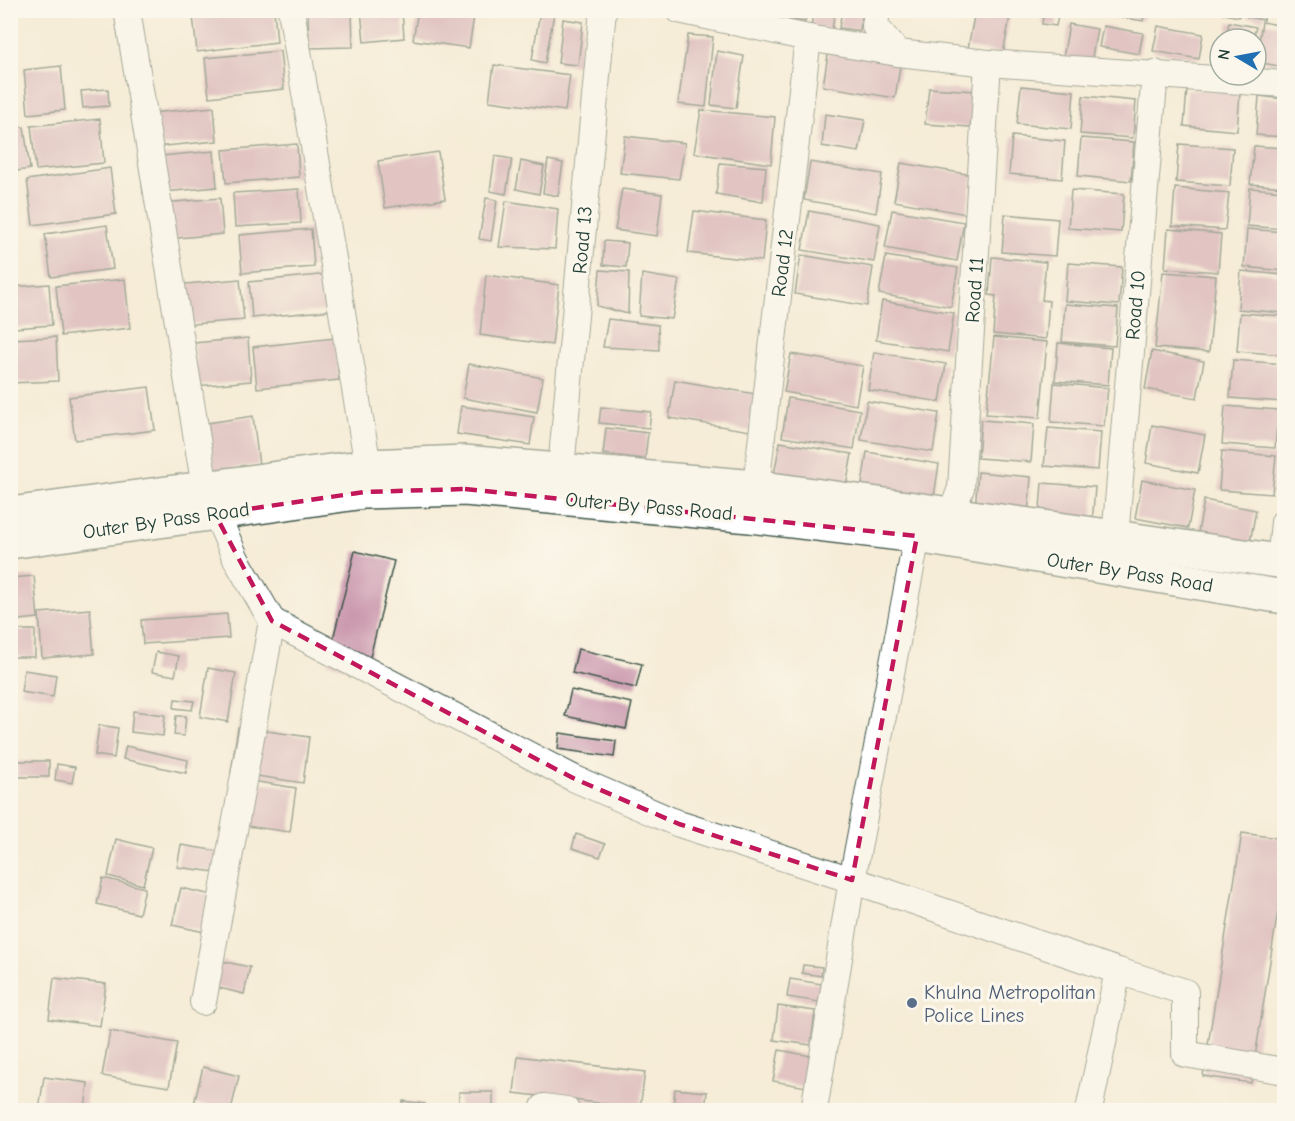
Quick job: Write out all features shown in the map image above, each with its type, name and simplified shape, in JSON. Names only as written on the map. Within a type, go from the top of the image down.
[{"type":"main road","name":"Outer By Pass Road","points":[[10,542],[368,466],[464,462],[756,487],[1282,562]]},
{"type":"main road","name":"Outer By Pass Road","points":[[10,514],[364,492],[465,489],[750,516],[917,536],[1284,597]]},
{"type":"street","points":[[128,10],[209,501],[236,559],[272,621],[573,778],[679,824],[1185,992],[1185,1054],[1284,1071]]},
{"type":"street","points":[[291,10],[368,466]]},
{"type":"street","name":"Road 13","points":[[561,469],[603,10]]},
{"type":"street","points":[[679,10],[808,38],[898,53],[988,63],[1284,84]]},
{"type":"street","points":[[877,10],[875,26],[898,53]]},
{"type":"street","name":"Road 12","points":[[756,487],[808,38]]},
{"type":"street","name":"Road 11","points":[[951,515],[962,488],[988,63]]},
{"type":"street","name":"Road 10","points":[[1115,537],[1155,74]]},
{"type":"street","points":[[1282,562],[1284,522]]},
{"type":"street","points":[[814,1110],[852,880],[917,536]]},
{"type":"street","points":[[203,1002],[272,621]]},
{"type":"street","points":[[1089,1110],[1118,971]]},
{"type":"street","points":[[543,1110],[544,1107],[566,1110]]},
{"type":"highlighted area","points":[[465,489],[917,536],[852,880],[679,824],[573,778],[272,621],[215,514],[364,492]]},
{"type":"building","points":[[239,10],[274,10],[277,42],[197,52],[193,16]]},
{"type":"building","points":[[308,10],[352,10],[353,47],[309,48]]},
{"type":"building","points":[[361,10],[402,10],[404,38],[364,42]]},
{"type":"building","points":[[418,10],[475,10],[469,48],[413,40]]},
{"type":"building","points":[[765,10],[807,10],[805,22],[764,15]]},
{"type":"building","points":[[814,10],[835,10],[832,30],[811,26]]},
{"type":"building","points":[[842,10],[863,10],[860,31],[839,28]]},
{"type":"building","points":[[1044,10],[1059,10],[1056,26],[1042,24]]},
{"type":"building","points":[[1101,10],[1145,10],[1143,21],[1101,14]]},
{"type":"building","points":[[1223,10],[1241,10],[1239,17],[1223,14]]},
{"type":"building","points":[[1248,10],[1265,10],[1264,20],[1247,17]]},
{"type":"building","points":[[975,11],[1010,17],[1003,54],[968,48]]},
{"type":"building","points":[[540,12],[554,14],[545,63],[532,60]]},
{"type":"building","points":[[563,19],[583,22],[578,65],[558,63]]},
{"type":"building","points":[[1229,22],[1256,27],[1228,27]]},
{"type":"building","points":[[1262,22],[1284,26],[1284,67],[1268,64],[1268,27],[1261,27]]},
{"type":"building","points":[[1069,24],[1097,29],[1091,63],[1063,58]]},
{"type":"building","points":[[1103,26],[1143,33],[1139,54],[1099,47]]},
{"type":"building","points":[[1158,26],[1203,34],[1199,59],[1153,51]]},
{"type":"building","points":[[688,35],[713,37],[706,107],[678,104]]},
{"type":"building","points":[[829,48],[901,60],[895,98],[823,86]]},
{"type":"building","points":[[280,51],[284,89],[209,97],[205,58]]},
{"type":"building","points":[[717,51],[744,56],[736,108],[711,105]]},
{"type":"building","points":[[494,65],[570,75],[565,111],[489,101]]},
{"type":"building","points":[[61,66],[65,110],[28,114],[24,70]]},
{"type":"building","points":[[1021,86],[1074,91],[1071,129],[1017,124]]},
{"type":"building","points":[[929,88],[976,91],[970,127],[925,124]]},
{"type":"building","points":[[108,89],[109,106],[83,108],[81,91]]},
{"type":"building","points":[[1187,89],[1240,93],[1237,131],[1184,126]]},
{"type":"building","points":[[1083,96],[1136,101],[1133,138],[1080,134]]},
{"type":"building","points":[[1259,96],[1284,99],[1284,137],[1256,135]]},
{"type":"building","points":[[214,107],[217,141],[143,148],[140,114]]},
{"type":"building","points":[[701,110],[775,117],[771,164],[694,153]]},
{"type":"building","points":[[825,114],[865,120],[859,152],[822,146]]},
{"type":"building","points":[[100,119],[104,163],[36,170],[31,126]]},
{"type":"building","points":[[24,127],[30,169],[10,172],[10,129]]},
{"type":"building","points":[[625,136],[685,143],[679,179],[620,173]]},
{"type":"building","points":[[1012,136],[1065,141],[1062,179],[1009,174]]},
{"type":"building","points":[[1081,138],[1134,142],[1131,181],[1078,176]]},
{"type":"building","points":[[297,144],[299,177],[226,183],[223,150]]},
{"type":"building","points":[[1179,144],[1233,148],[1230,186],[1176,182]]},
{"type":"building","points":[[1254,146],[1284,148],[1284,187],[1250,184]]},
{"type":"building","points":[[214,151],[217,187],[143,194],[140,158]]},
{"type":"building","points":[[438,152],[445,199],[385,208],[378,161]]},
{"type":"building","points":[[495,156],[512,159],[506,194],[490,191]]},
{"type":"building","points":[[548,160],[563,163],[558,196],[543,193]]},
{"type":"building","points":[[521,161],[544,166],[539,194],[516,189]]},
{"type":"building","points":[[810,162],[882,174],[876,213],[804,200]]},
{"type":"building","points":[[720,163],[766,167],[763,202],[716,194]]},
{"type":"building","points":[[901,163],[973,175],[966,214],[894,201]]},
{"type":"building","points":[[110,168],[116,214],[33,225],[27,180]]},
{"type":"building","points":[[1175,188],[1229,193],[1225,230],[1172,226]]},
{"type":"building","points":[[1250,188],[1284,191],[1284,229],[1247,226]]},
{"type":"building","points":[[299,189],[301,223],[235,227],[233,193]]},
{"type":"building","points":[[622,189],[662,194],[657,236],[615,230]]},
{"type":"building","points":[[1071,190],[1124,194],[1121,232],[1068,228]]},
{"type":"building","points":[[220,198],[223,234],[155,240],[152,204]]},
{"type":"building","points":[[486,198],[497,200],[491,241],[479,239]]},
{"type":"building","points":[[506,201],[558,209],[555,249],[499,247]]},
{"type":"building","points":[[892,210],[964,222],[957,261],[885,248]]},
{"type":"building","points":[[694,211],[766,220],[762,261],[688,253]]},
{"type":"building","points":[[809,211],[880,224],[874,262],[802,250]]},
{"type":"building","points":[[1005,214],[1058,219],[1055,256],[1002,252]]},
{"type":"building","points":[[107,225],[113,269],[51,277],[45,234]]},
{"type":"building","points":[[311,229],[314,267],[242,273],[239,235]]},
{"type":"building","points":[[1168,229],[1221,234],[1218,272],[1165,268]]},
{"type":"building","points":[[1247,229],[1284,232],[1284,271],[1244,267]]},
{"type":"building","points":[[604,241],[628,243],[626,267],[603,265]]},
{"type":"building","points":[[801,255],[873,267],[867,306],[795,294]]},
{"type":"building","points":[[886,256],[958,268],[951,307],[879,294]]},
{"type":"building","points":[[992,257],[1046,262],[1042,300],[1049,301],[1046,339],[993,334],[996,296],[989,295]]},
{"type":"building","points":[[1068,263],[1122,267],[1119,305],[1065,301]]},
{"type":"building","points":[[600,270],[629,272],[628,314],[597,306]]},
{"type":"building","points":[[1241,271],[1284,275],[1284,313],[1238,309]]},
{"type":"building","points":[[1163,272],[1216,276],[1209,352],[1155,348]]},
{"type":"building","points":[[329,274],[333,310],[252,318],[249,282]]},
{"type":"building","points":[[642,274],[679,280],[672,319],[639,316]]},
{"type":"building","points":[[486,275],[559,285],[552,345],[480,335]]},
{"type":"building","points":[[125,279],[130,328],[61,336],[56,286]]},
{"type":"building","points":[[240,279],[244,320],[168,326],[164,286]]},
{"type":"building","points":[[49,284],[52,325],[15,328],[12,287]]},
{"type":"building","points":[[882,301],[954,313],[948,352],[876,340]]},
{"type":"building","points":[[1065,304],[1118,308],[1115,346],[1062,342]]},
{"type":"building","points":[[1240,313],[1284,316],[1284,355],[1237,351]]},
{"type":"building","points":[[608,319],[658,325],[659,350],[603,347]]},
{"type":"building","points":[[56,337],[58,381],[10,383],[10,339]]},
{"type":"building","points":[[994,337],[1047,342],[1040,418],[986,414]]},
{"type":"building","points":[[248,338],[251,381],[197,386],[194,343]]},
{"type":"building","points":[[335,338],[339,380],[257,388],[253,347]]},
{"type":"building","points":[[1058,343],[1111,348],[1108,385],[1055,381]]},
{"type":"building","points":[[1152,351],[1204,361],[1197,398],[1145,389]]},
{"type":"building","points":[[874,352],[946,364],[940,402],[868,390]]},
{"type":"building","points":[[791,354],[863,366],[856,405],[784,392]]},
{"type":"building","points":[[1233,360],[1284,364],[1283,402],[1230,398]]},
{"type":"building","points":[[469,364],[543,378],[537,412],[463,398]]},
{"type":"building","points":[[675,380],[756,394],[750,431],[669,418]]},
{"type":"building","points":[[1054,383],[1108,388],[1104,426],[1051,422]]},
{"type":"building","points":[[149,387],[155,430],[75,440],[69,397]]},
{"type":"building","points":[[788,398],[860,410],[854,449],[782,437]]},
{"type":"building","points":[[867,401],[939,413],[933,452],[861,440]]},
{"type":"building","points":[[461,406],[534,417],[530,445],[457,434]]},
{"type":"building","points":[[1225,406],[1278,410],[1275,448],[1222,444]]},
{"type":"building","points":[[601,407],[651,412],[649,428],[599,423]]},
{"type":"building","points":[[253,416],[259,465],[214,471],[208,423]]},
{"type":"building","points":[[981,420],[1034,424],[1031,462],[978,458]]},
{"type":"building","points":[[1152,425],[1205,435],[1198,473],[1146,463]]},
{"type":"building","points":[[606,428],[648,433],[645,459],[603,454]]},
{"type":"building","points":[[1048,428],[1101,432],[1098,470],[1044,466]]},
{"type":"building","points":[[780,442],[852,454],[845,492],[773,480]]},
{"type":"building","points":[[1222,451],[1276,456],[1272,494],[1219,490]]},
{"type":"building","points":[[867,452],[939,464],[933,503],[861,491]]},
{"type":"building","points":[[978,472],[1031,477],[1028,515],[975,510]]},
{"type":"building","points":[[1142,480],[1195,490],[1188,528],[1135,518]]},
{"type":"building","points":[[1042,483],[1095,487],[1092,525],[1039,521]]},
{"type":"building","points":[[1204,500],[1256,510],[1249,548],[1197,538]]},
{"type":"building","points":[[355,551],[394,561],[366,673],[327,663]]},
{"type":"building","points":[[34,576],[38,618],[10,621],[10,578]]},
{"type":"building","points":[[90,609],[94,654],[42,658],[39,613]]},
{"type":"building","points":[[227,614],[229,638],[143,644],[141,620]]},
{"type":"building","points":[[10,630],[35,630],[35,657],[10,657]]},
{"type":"building","points":[[578,649],[642,664],[636,688],[572,673]]},
{"type":"building","points":[[156,652],[179,656],[175,676],[152,672]]},
{"type":"building","points":[[208,668],[236,673],[228,722],[200,717]]},
{"type":"building","points":[[24,670],[56,675],[53,697],[21,692]]},
{"type":"building","points":[[571,690],[632,703],[626,729],[565,716]]},
{"type":"building","points":[[175,699],[194,701],[192,710],[174,708]]},
{"type":"building","points":[[133,711],[165,715],[163,736],[131,732]]},
{"type":"building","points":[[176,716],[186,716],[184,736],[174,735]]},
{"type":"building","points":[[99,725],[118,728],[114,758],[95,755]]},
{"type":"building","points":[[238,727],[309,737],[303,783],[231,772]]},
{"type":"building","points":[[560,733],[616,741],[614,757],[558,749]]},
{"type":"building","points":[[126,746],[188,760],[186,773],[123,759]]},
{"type":"building","points":[[17,761],[49,761],[49,777],[17,777]]},
{"type":"building","points":[[57,764],[75,767],[72,783],[55,780]]},
{"type":"building","points":[[239,779],[296,788],[290,832],[232,824]]},
{"type":"building","points":[[1242,833],[1284,839],[1284,872],[1251,1083],[1203,1076]]},
{"type":"building","points":[[576,834],[605,844],[600,857],[572,848]]},
{"type":"building","points":[[116,839],[152,848],[143,885],[108,876]]},
{"type":"building","points":[[181,845],[218,851],[215,872],[177,867]]},
{"type":"building","points":[[103,878],[145,888],[139,914],[97,904]]},
{"type":"building","points":[[181,888],[217,896],[209,933],[172,925]]},
{"type":"building","points":[[221,961],[250,967],[244,994],[215,987]]},
{"type":"building","points":[[803,965],[822,967],[821,976],[802,973]]},
{"type":"building","points":[[54,978],[106,984],[100,1026],[49,1019]]},
{"type":"building","points":[[790,979],[822,984],[819,1002],[787,997]]},
{"type":"building","points":[[778,1006],[815,1011],[811,1045],[774,1040]]},
{"type":"building","points":[[110,1031],[177,1043],[169,1087],[102,1076]]},
{"type":"building","points":[[779,1050],[811,1056],[806,1087],[773,1081]]},
{"type":"building","points":[[518,1056],[645,1072],[640,1108],[514,1093]]},
{"type":"building","points":[[203,1067],[239,1076],[231,1110],[194,1104]]},
{"type":"building","points":[[44,1077],[88,1083],[85,1110],[39,1110]]},
{"type":"building","points":[[675,1089],[707,1092],[705,1110],[673,1110]]},
{"type":"building","points":[[459,1092],[493,1092],[493,1110],[459,1110]]},
{"type":"building","points":[[403,1101],[425,1104],[424,1110],[402,1110]]},
{"type":"place","name":"Khulna Metropolitan Police Lines","points":[[912,1003]]}]
